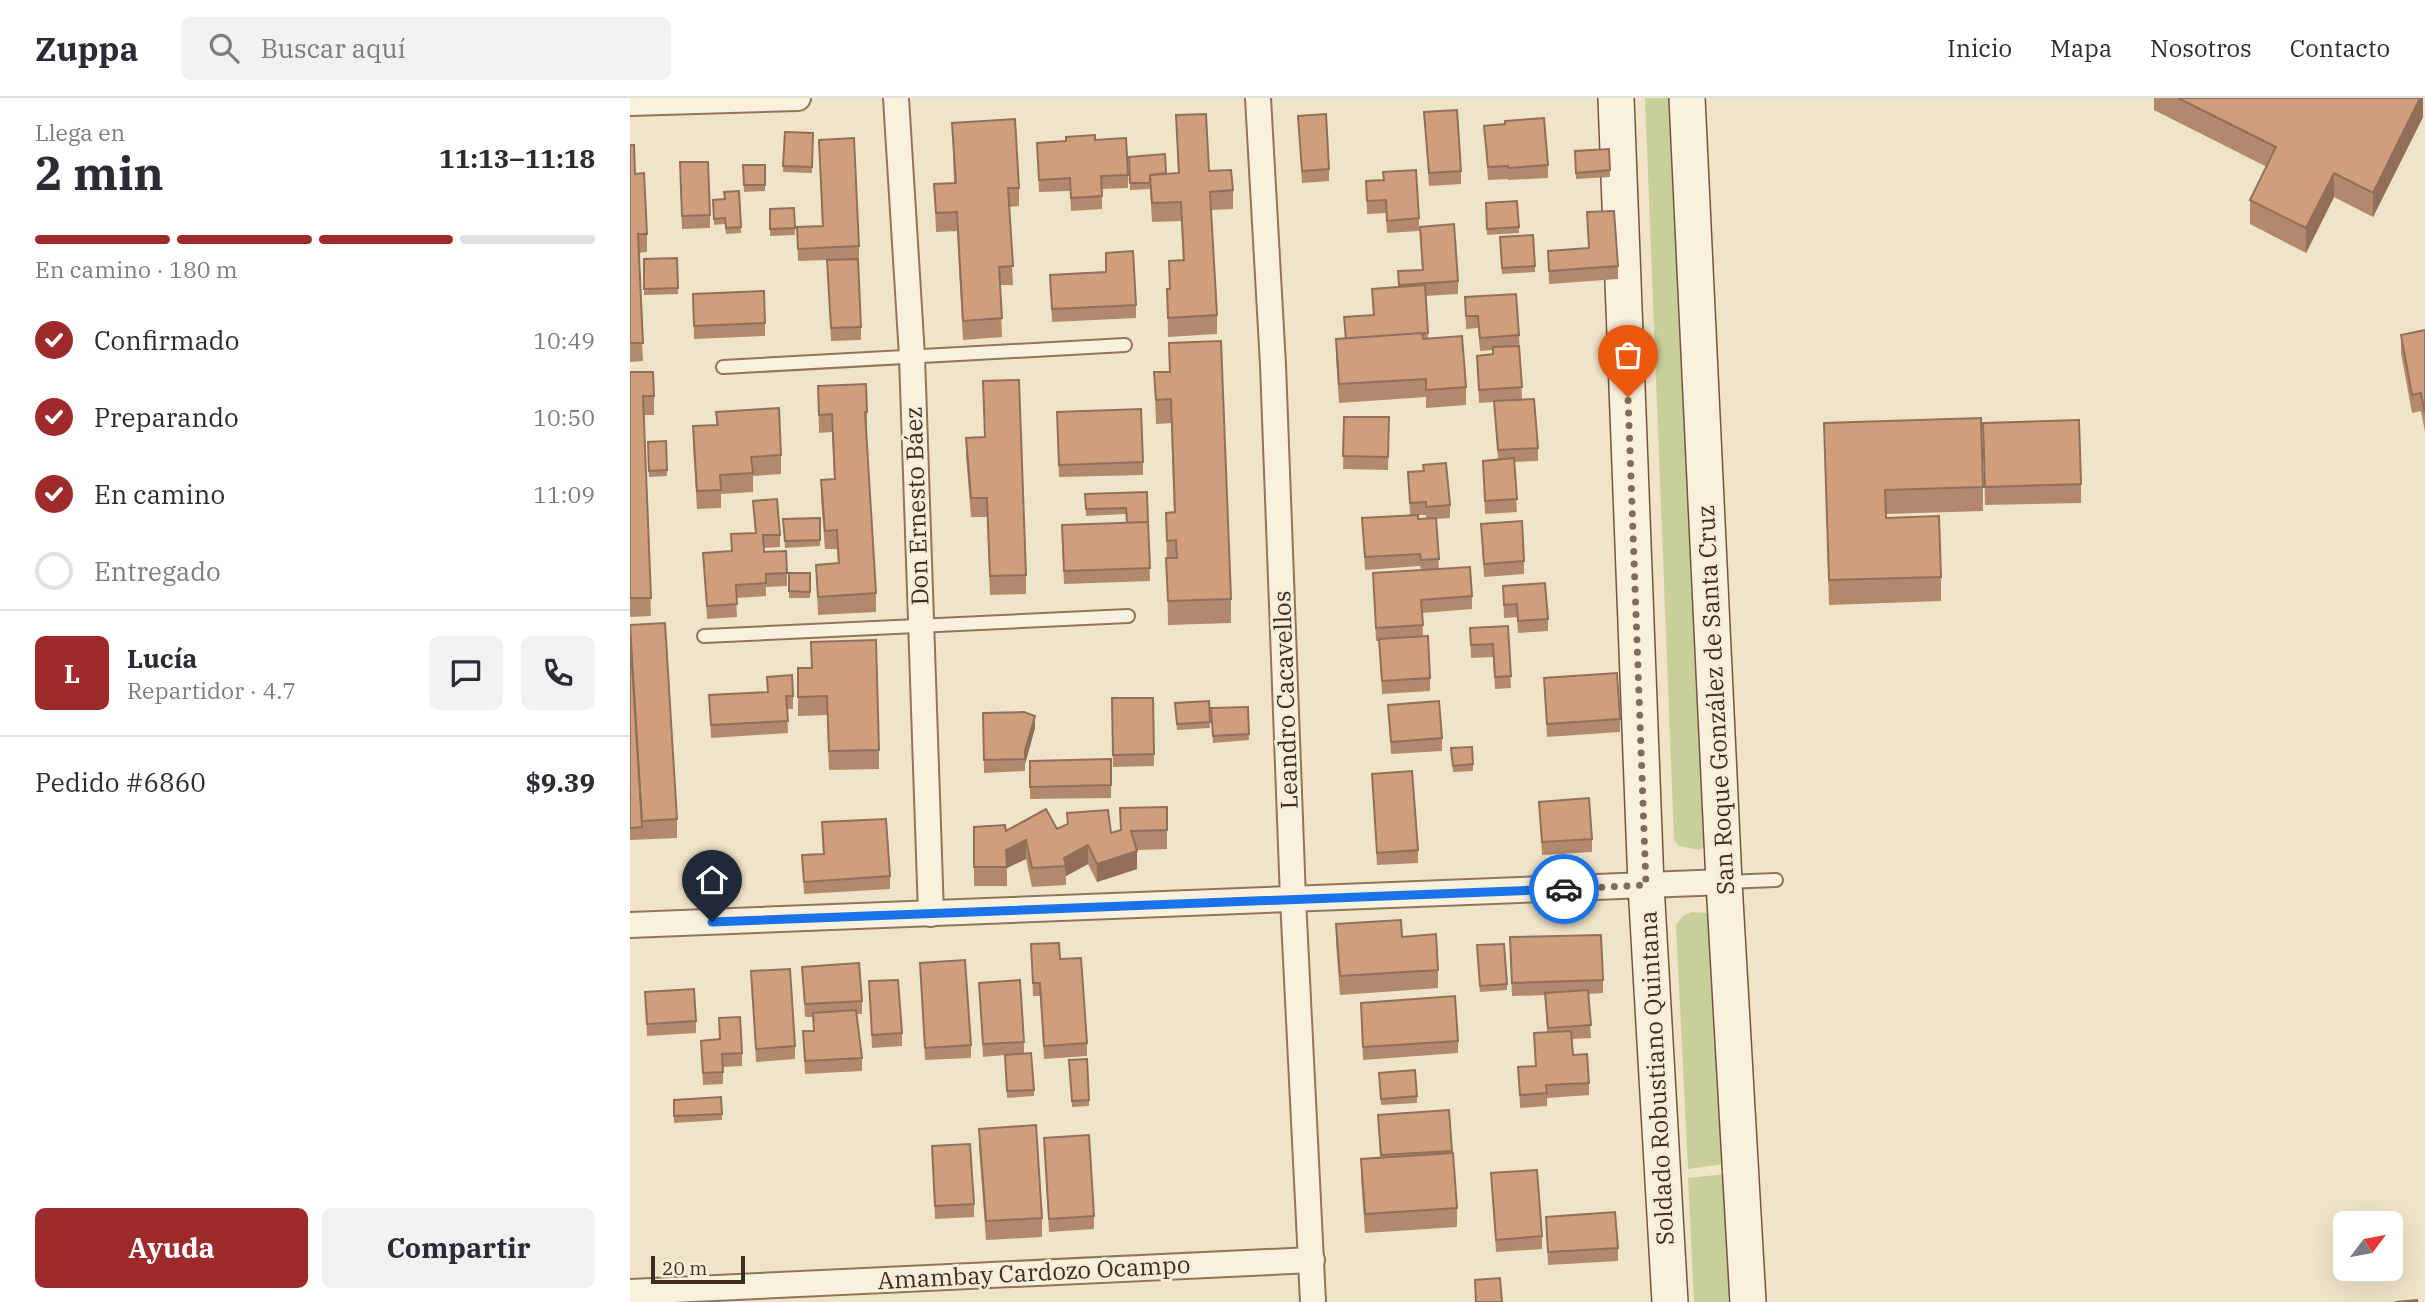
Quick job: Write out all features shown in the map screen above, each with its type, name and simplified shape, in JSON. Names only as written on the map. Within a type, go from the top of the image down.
[{"type":"street","points":[[630,103],[798,98]]},
{"type":"street","name":"Don Ernesto Báez","points":[[896,98],[912,356],[931,914]]},
{"type":"street","name":"Leandro Cacavellos","points":[[1258,98],[1273,365],[1293,899],[1313,1302]]},
{"type":"street","name":"Soldado Robustiano Quintana","points":[[1616,98],[1646,885],[1670,1302]]},
{"type":"street","name":"San Roque González de Santa Cruz","points":[[1687,98],[1724,882],[1748,1302]]},
{"type":"street","points":[[630,925],[1724,882]]},
{"type":"street","name":"Amambay Cardozo Ocampo","points":[[630,1293],[1312,1260]]},
{"type":"lane","points":[[723,367],[1125,345]]},
{"type":"lane","points":[[704,636],[1128,616]]},
{"type":"lane","points":[[1724,882],[1776,880]]},
{"type":"green space","points":[[1645,98],[1677,98],[1707,846],[1699,850],[1679,846],[1674,840]]},
{"type":"green space","points":[[1692,912],[1707,913],[1711,917],[1725,1164],[1688,1169],[1676,925],[1684,915]]},
{"type":"green space","points":[[1725,1174],[1731,1302],[1694,1302],[1688,1178]]},
{"type":"building","points":[[2178,98],[2420,98],[2373,193],[2334,173],[2306,228],[2250,200],[2276,147]]},
{"type":"building","points":[[1457,110],[1461,171],[1429,173],[1424,112]]},
{"type":"building","points":[[1206,114],[1209,171],[1231,170],[1233,190],[1210,192],[1217,315],[1168,318],[1169,261],[1184,260],[1181,202],[1152,203],[1150,175],[1179,173],[1176,115]]},
{"type":"building","points":[[1326,114],[1329,169],[1302,171],[1298,116]]},
{"type":"building","points":[[1544,118],[1548,165],[1488,167],[1484,126],[1505,124],[1505,121]]},
{"type":"building","points":[[1015,119],[1019,188],[1008,188],[1013,266],[999,267],[1002,318],[963,321],[957,212],[936,213],[934,184],[956,183],[952,123]]},
{"type":"building","points":[[785,132],[813,133],[812,167],[783,166]]},
{"type":"building","points":[[1095,135],[1095,140],[1126,138],[1128,175],[1101,176],[1102,196],[1071,198],[1070,178],[1039,180],[1037,143]]},
{"type":"building","points":[[854,138],[859,246],[798,249],[797,227],[823,226],[819,140]]},
{"type":"building","points":[[630,145],[634,145],[635,174],[644,173],[647,234],[638,234],[643,343],[630,343]]},
{"type":"building","points":[[1609,149],[1610,170],[1576,173],[1575,151]]},
{"type":"building","points":[[1165,154],[1166,173],[1150,175],[1150,183],[1130,183],[1129,157]]},
{"type":"building","points":[[680,162],[708,162],[710,215],[682,216]]},
{"type":"building","points":[[743,165],[765,165],[765,185],[744,185]]},
{"type":"building","points":[[1416,170],[1419,218],[1387,221],[1386,200],[1367,201],[1366,181],[1384,180],[1383,172]]},
{"type":"building","points":[[739,191],[741,227],[726,228],[725,218],[714,219],[713,200],[725,199],[724,192]]},
{"type":"building","points":[[1517,201],[1519,227],[1487,229],[1486,203]]},
{"type":"building","points":[[794,208],[795,228],[770,229],[770,209]]},
{"type":"building","points":[[1614,211],[1618,266],[1549,271],[1548,251],[1589,248],[1587,212]]},
{"type":"building","points":[[1454,224],[1458,281],[1399,285],[1398,271],[1423,270],[1420,227]]},
{"type":"building","points":[[1533,235],[1535,266],[1502,268],[1500,237]]},
{"type":"building","points":[[1133,251],[1136,305],[1052,309],[1050,275],[1106,272],[1106,253]]},
{"type":"building","points":[[677,258],[678,288],[644,289],[644,259]]},
{"type":"building","points":[[858,259],[861,327],[831,328],[827,260]]},
{"type":"building","points":[[1425,285],[1428,333],[1346,339],[1344,317],[1374,315],[1372,289]]},
{"type":"building","points":[[764,291],[765,323],[694,326],[693,294]]},
{"type":"building","points":[[1516,294],[1519,335],[1480,338],[1478,316],[1466,316],[1465,297]]},
{"type":"building","points":[[2425,330],[2425,413],[2421,393],[2412,395],[2401,335]]},
{"type":"building","points":[[1422,333],[1423,339],[1462,336],[1466,387],[1426,390],[1426,379],[1339,384],[1336,339]]},
{"type":"building","points":[[1221,341],[1231,599],[1168,601],[1166,558],[1177,558],[1176,540],[1167,541],[1166,513],[1175,512],[1171,399],[1156,400],[1154,372],[1170,372],[1169,343]]},
{"type":"building","points":[[1519,346],[1522,387],[1479,390],[1477,356],[1493,354],[1493,347]]},
{"type":"building","points":[[630,372],[653,372],[654,396],[643,396],[651,598],[630,598]]},
{"type":"building","points":[[1019,380],[1026,575],[990,576],[987,498],[971,498],[966,438],[985,437],[983,381]]},
{"type":"building","points":[[866,384],[865,412],[876,593],[818,597],[816,565],[839,563],[837,530],[825,531],[821,480],[835,479],[832,414],[819,415],[818,386]]},
{"type":"building","points":[[1534,399],[1538,448],[1498,450],[1494,401]]},
{"type":"building","points":[[779,408],[781,455],[751,457],[753,473],[720,475],[721,490],[697,491],[693,426],[718,425],[716,412]]},
{"type":"building","points":[[1141,409],[1143,462],[1059,465],[1057,412]]},
{"type":"building","points":[[1344,417],[1389,417],[1388,457],[1343,456]]},
{"type":"building","points":[[1981,418],[1983,487],[1885,490],[1886,518],[1939,516],[1941,577],[1829,580],[1824,423]]},
{"type":"building","points":[[2079,420],[2081,484],[1985,487],[1983,423]]},
{"type":"building","points":[[666,441],[667,470],[649,471],[648,442]]},
{"type":"building","points":[[1514,458],[1517,499],[1485,501],[1483,461]]},
{"type":"building","points":[[1446,463],[1450,505],[1426,507],[1426,502],[1410,503],[1408,472],[1424,471],[1423,465]]},
{"type":"building","points":[[1147,492],[1148,522],[1127,523],[1126,508],[1086,509],[1085,494]]},
{"type":"building","points":[[777,499],[780,535],[763,535],[764,552],[786,551],[787,573],[766,574],[766,583],[736,585],[737,604],[707,606],[703,553],[732,551],[731,534],[756,533],[753,501]]},
{"type":"building","points":[[1418,515],[1418,519],[1436,518],[1439,559],[1421,560],[1420,554],[1365,557],[1362,518]]},
{"type":"building","points":[[820,518],[820,540],[785,541],[783,519]]},
{"type":"building","points":[[1522,521],[1524,561],[1484,564],[1481,524]]},
{"type":"building","points":[[1148,522],[1150,568],[1064,571],[1062,525]]},
{"type":"building","points":[[1470,567],[1472,596],[1421,600],[1423,625],[1376,628],[1373,573]]},
{"type":"building","points":[[789,573],[810,573],[810,592],[789,591]]},
{"type":"building","points":[[1545,583],[1548,619],[1518,621],[1517,604],[1504,605],[1503,586]]},
{"type":"building","points":[[665,623],[677,819],[642,821],[630,625]]},
{"type":"building","points":[[1508,626],[1511,676],[1495,677],[1493,644],[1471,645],[1470,628]]},
{"type":"building","points":[[630,633],[642,827],[630,828]]},
{"type":"building","points":[[1428,636],[1430,678],[1382,681],[1379,639]]},
{"type":"building","points":[[876,640],[879,750],[829,751],[827,696],[798,697],[798,668],[812,668],[811,642]]},
{"type":"building","points":[[1617,673],[1620,719],[1547,724],[1544,678]]},
{"type":"building","points":[[792,675],[793,696],[786,696],[788,721],[711,725],[709,695],[768,692],[767,677]]},
{"type":"building","points":[[1112,698],[1153,698],[1154,754],[1113,755]]},
{"type":"building","points":[[1209,701],[1210,722],[1177,724],[1175,703]]},
{"type":"building","points":[[1439,701],[1442,738],[1391,742],[1388,705]]},
{"type":"building","points":[[1248,707],[1249,734],[1213,736],[1211,708]]},
{"type":"building","points":[[1024,712],[1035,716],[1025,759],[984,760],[983,713]]},
{"type":"building","points":[[1472,747],[1473,764],[1453,766],[1451,748]]},
{"type":"building","points":[[1111,759],[1111,785],[1030,787],[1030,761]]},
{"type":"building","points":[[1412,771],[1418,850],[1377,853],[1372,774]]},
{"type":"building","points":[[1589,798],[1592,839],[1542,842],[1539,802]]},
{"type":"building","points":[[1167,807],[1167,830],[1131,831],[1137,851],[1097,864],[1088,845],[1064,858],[1066,866],[1032,868],[1026,840],[1006,850],[1007,867],[974,867],[974,827],[1005,825],[1006,831],[1046,809],[1057,829],[1068,824],[1067,813],[1108,810],[1111,833],[1121,830],[1120,808]]},
{"type":"building","points":[[886,819],[890,876],[804,882],[802,855],[824,854],[822,822]]},
{"type":"building","points":[[1401,920],[1402,937],[1436,934],[1438,970],[1340,976],[1336,924]]},
{"type":"building","points":[[1601,935],[1603,980],[1512,983],[1510,937]]},
{"type":"building","points":[[1059,943],[1060,959],[1081,958],[1087,1043],[1044,1046],[1040,983],[1033,983],[1031,944]]},
{"type":"building","points":[[1504,944],[1507,984],[1480,986],[1477,945]]},
{"type":"building","points":[[965,960],[971,1045],[925,1048],[920,963]]},
{"type":"building","points":[[859,963],[862,1001],[805,1004],[802,967]]},
{"type":"building","points":[[790,969],[795,1046],[756,1049],[751,971]]},
{"type":"building","points":[[898,980],[902,1033],[872,1035],[869,981]]},
{"type":"building","points":[[1020,980],[1024,1042],[983,1044],[979,983]]},
{"type":"building","points":[[694,989],[696,1021],[647,1024],[645,992]]},
{"type":"building","points":[[1588,990],[1591,1025],[1548,1028],[1545,993]]},
{"type":"building","points":[[1455,996],[1458,1041],[1363,1047],[1361,1003]]},
{"type":"building","points":[[856,1010],[862,1058],[805,1061],[803,1031],[814,1031],[813,1013]]},
{"type":"building","points":[[740,1017],[742,1053],[722,1054],[723,1072],[703,1073],[701,1041],[720,1039],[719,1018]]},
{"type":"building","points":[[1571,1031],[1573,1055],[1587,1054],[1589,1083],[1546,1085],[1547,1093],[1520,1095],[1518,1067],[1536,1066],[1534,1033]]},
{"type":"building","points":[[1031,1053],[1034,1090],[1007,1091],[1005,1055]]},
{"type":"building","points":[[1087,1059],[1089,1100],[1072,1101],[1069,1060]]},
{"type":"building","points":[[1415,1070],[1417,1096],[1381,1099],[1379,1073]]},
{"type":"building","points":[[721,1097],[722,1114],[674,1116],[674,1100]]},
{"type":"building","points":[[1449,1110],[1452,1151],[1381,1155],[1378,1115]]},
{"type":"building","points":[[1036,1125],[1042,1218],[986,1221],[979,1129]]},
{"type":"building","points":[[1089,1135],[1094,1216],[1049,1219],[1044,1138]]},
{"type":"building","points":[[970,1144],[974,1204],[935,1206],[932,1146]]},
{"type":"building","points":[[1453,1153],[1457,1208],[1365,1214],[1361,1159]]},
{"type":"building","points":[[1537,1170],[1542,1236],[1496,1240],[1491,1173]]},
{"type":"building","points":[[1615,1212],[1618,1248],[1548,1252],[1546,1217]]},
{"type":"building","points":[[1500,1278],[1502,1302],[1476,1302],[1475,1280]]},
{"type":"way so far","points":[[1564,889],[1646,885],[1628,397]]},
{"type":"route","points":[[712,922],[1564,889]]}]
